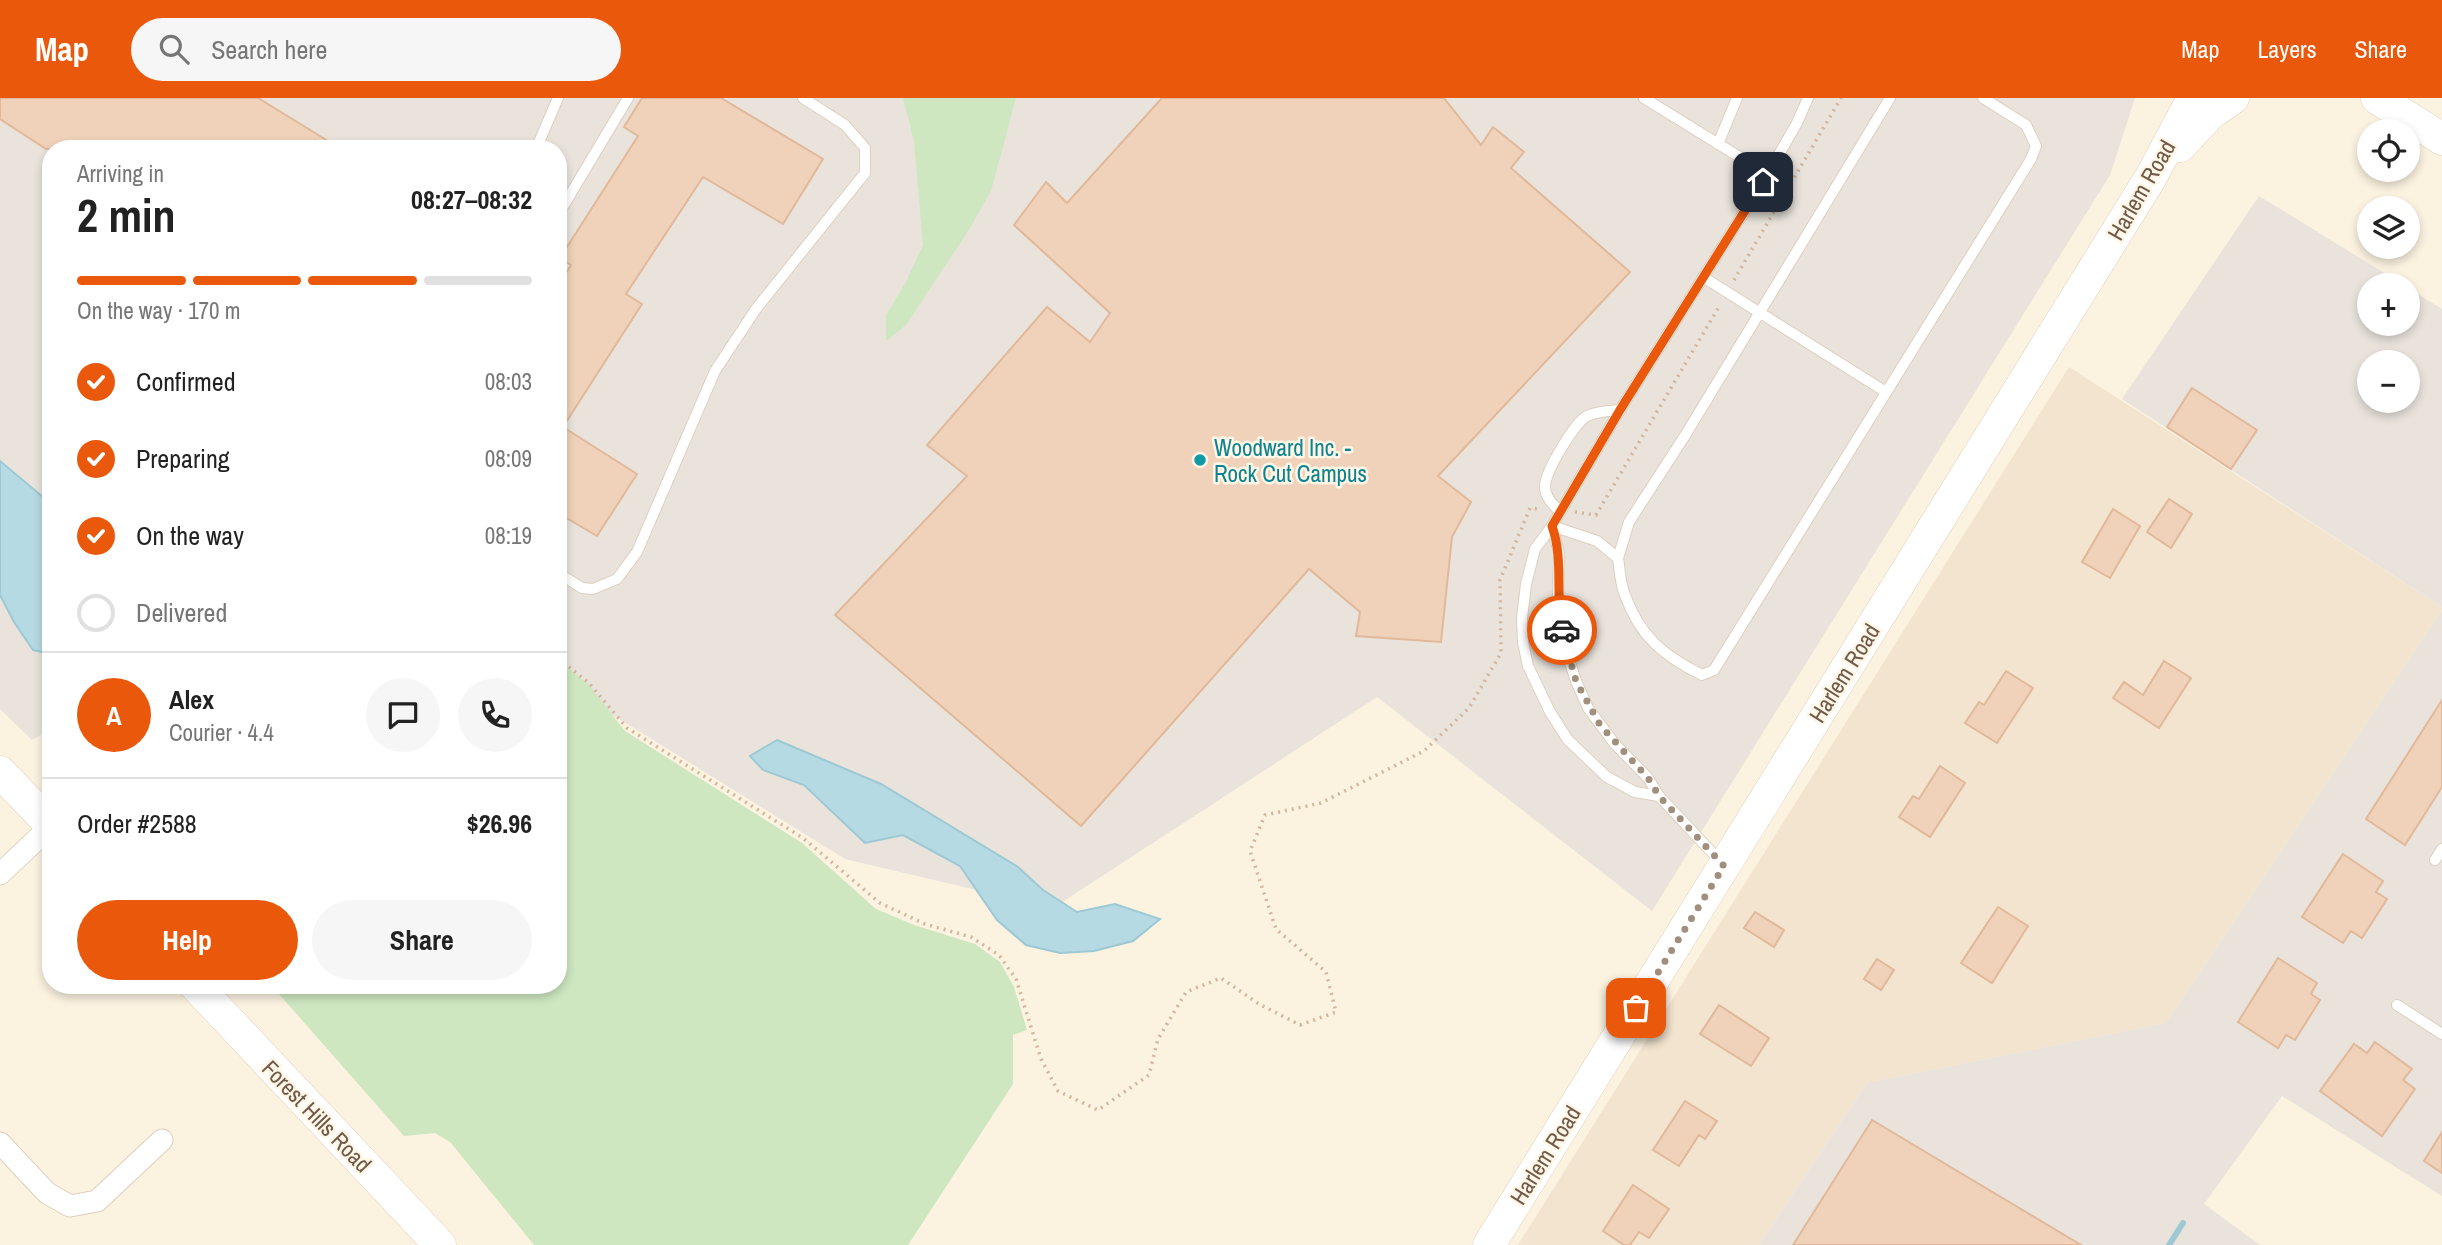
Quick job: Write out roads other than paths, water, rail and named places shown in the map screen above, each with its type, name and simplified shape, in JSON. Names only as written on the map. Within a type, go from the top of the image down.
[{"type":"main road","points":[[2151,177],[2180,118],[2181,98]]},
{"type":"main road","name":"Harlem Road","points":[[1489,1245],[2151,177],[2193,98]]},
{"type":"main road","points":[[2151,177],[2211,113],[2233,98]]},
{"type":"main road","points":[[2377,98],[2442,139]]},
{"type":"main road","points":[[0,772],[42,816]]},
{"type":"main road","name":"Forest Hills Road","points":[[203,994],[440,1245]]},
{"type":"street","points":[[0,874],[42,834]]},
{"type":"street","points":[[0,1143],[47,1193],[70,1206],[97,1200],[162,1140]]},
{"type":"lane","points":[[540,140],[558,98]]},
{"type":"lane","points":[[567,200],[628,98]]},
{"type":"lane","points":[[567,579],[582,588],[593,589],[617,579],[637,552],[715,371],[756,309],[865,173],[865,148],[845,125],[803,98]]},
{"type":"lane","points":[[1644,98],[1767,174]]},
{"type":"lane","points":[[1718,144],[1737,98]]},
{"type":"lane","points":[[1659,796],[1635,792],[1607,777],[1568,740],[1550,712],[1533,678],[1523,642],[1522,618],[1526,584],[1535,549],[1552,526],[1620,410],[1767,174],[1797,123],[1808,98]]},
{"type":"lane","points":[[1890,98],[1629,522],[1618,558],[1624,594],[1645,634],[1672,660],[1702,675],[1714,670],[2031,159],[2036,146],[2026,125],[1983,98]]},
{"type":"lane","points":[[1703,277],[1886,392]]},
{"type":"lane","points":[[1559,511],[1545,489],[1547,476],[1575,427],[1585,416],[1620,410]]},
{"type":"lane","points":[[1552,526],[1597,541],[1618,558]]},
{"type":"lane","points":[[1552,526],[1559,553],[1560,623],[1576,681],[1600,725],[1648,778],[1659,796],[1724,866]]},
{"type":"lane","points":[[2435,860],[2442,849]]},
{"type":"lane","points":[[2397,1005],[2442,1034]]},
{"type":"water","points":[[0,461],[42,496],[42,652],[33,650],[0,595]]},
{"type":"water","points":[[777,740],[881,784],[1018,867],[1043,890],[1077,912],[1115,904],[1160,919],[1133,941],[1094,951],[1060,953],[1026,945],[997,920],[960,866],[903,835],[865,843],[804,785],[763,770],[750,756]]},
{"type":"waterway","points":[[2169,1245],[2183,1223]]},
{"type":"place","name":"Woodward Inc. - Rock Cut Campus","points":[[1200,460]]}]
